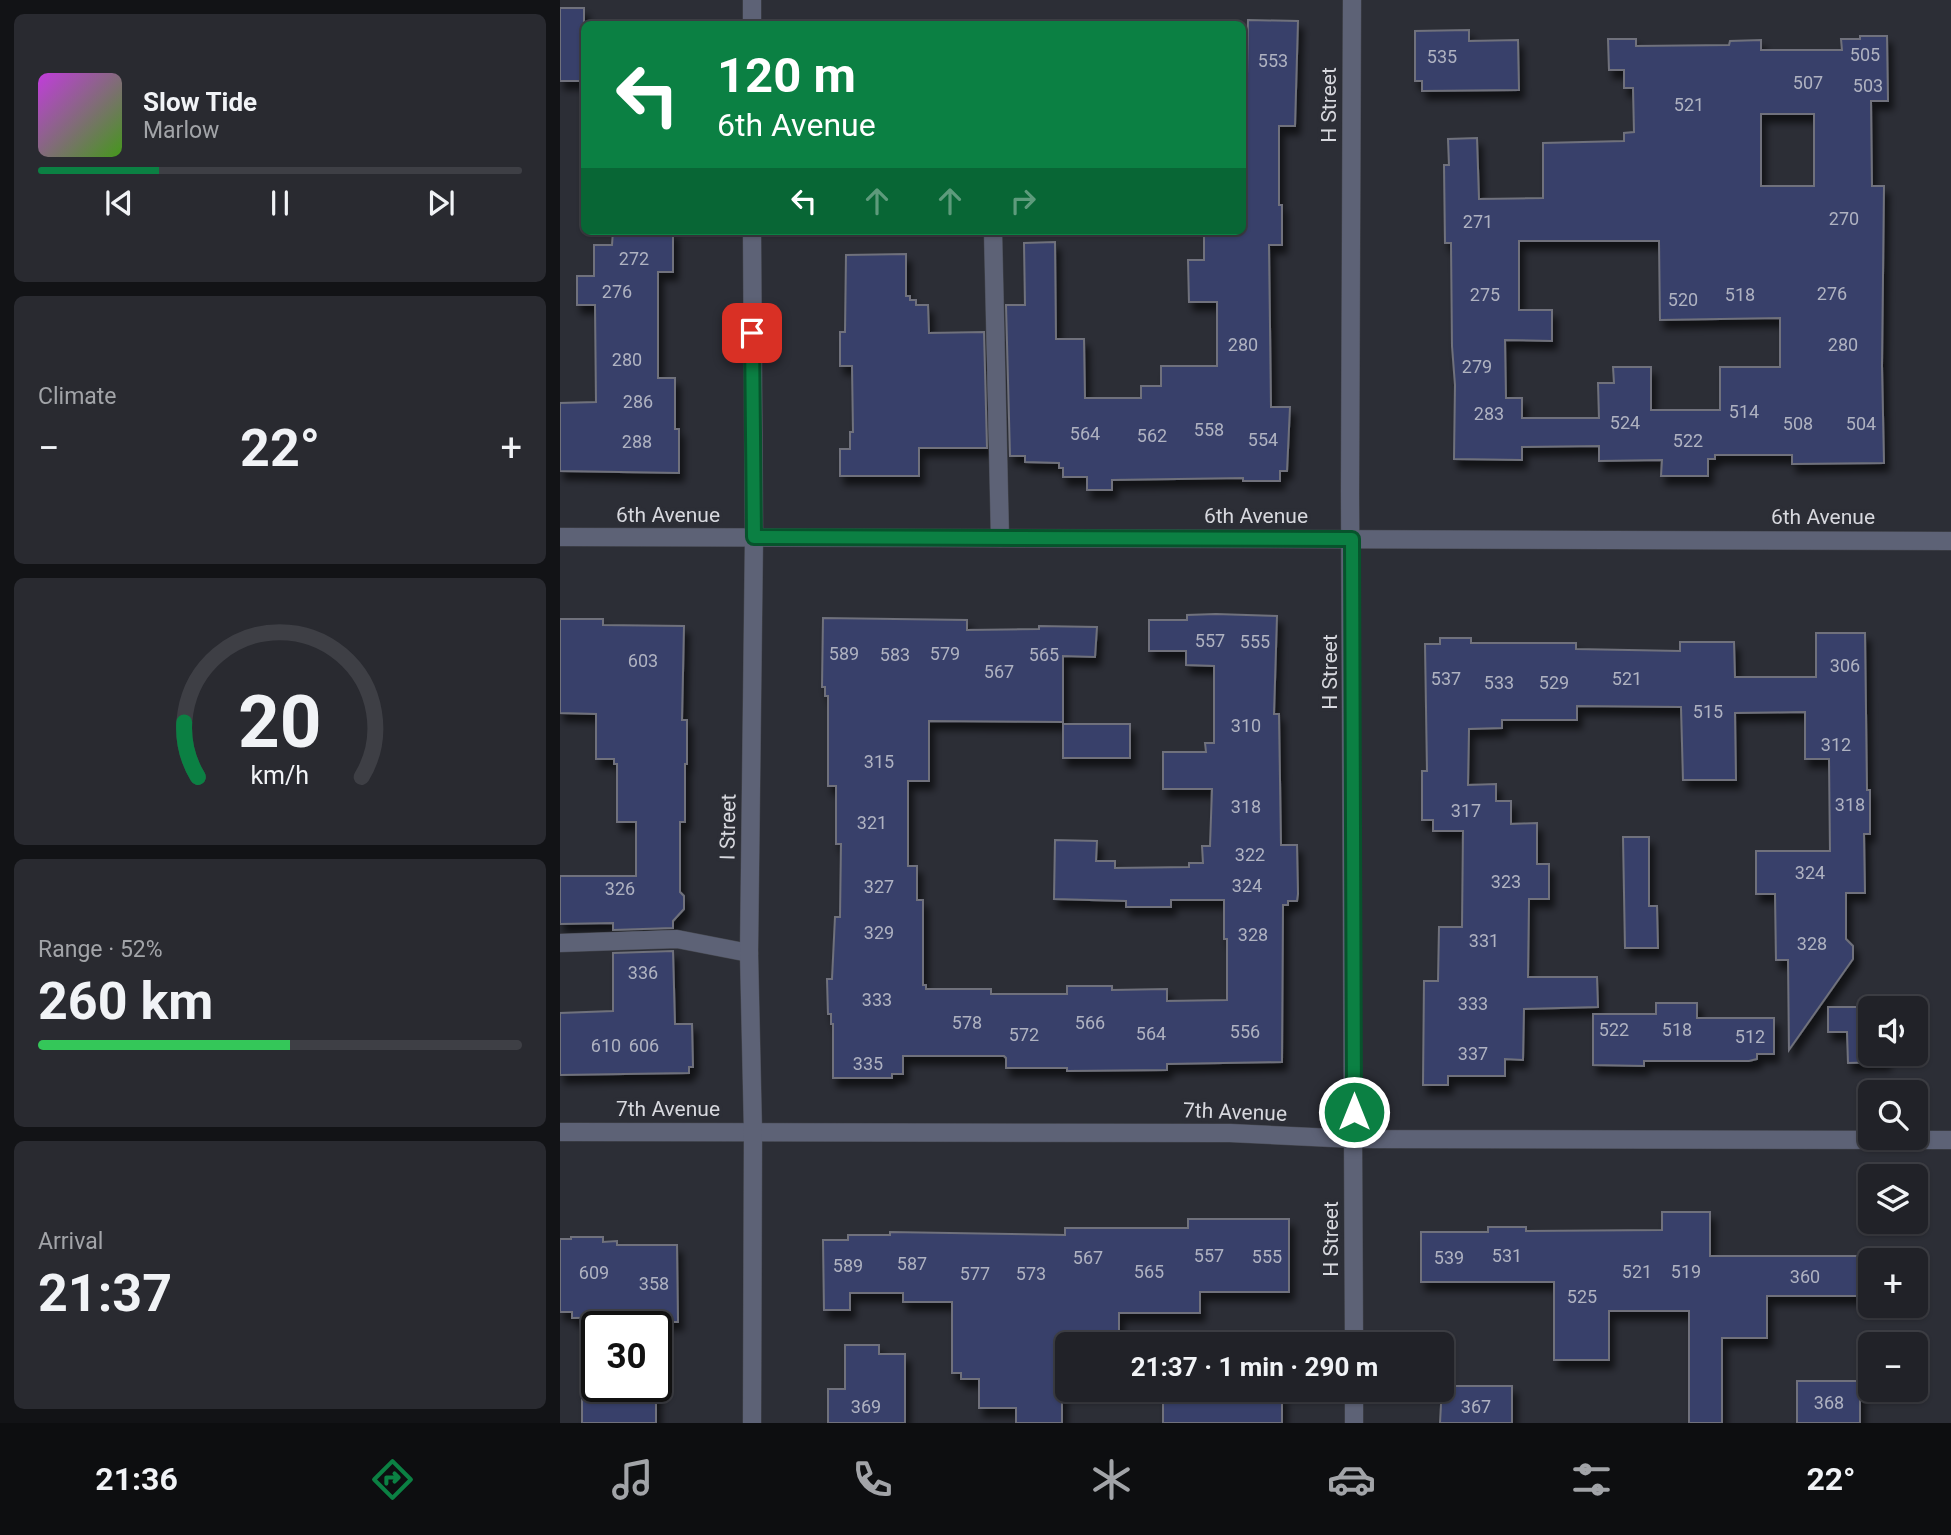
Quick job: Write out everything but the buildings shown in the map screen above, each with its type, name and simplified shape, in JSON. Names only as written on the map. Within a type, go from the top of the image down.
[{"type":"street","points":[[752,0],[752,21]]},
{"type":"street","name":"H Street","points":[[1352,0],[1354,1332]]},
{"type":"street","name":"I Street","points":[[752,235],[752,1423]]},
{"type":"street","points":[[993,235],[1000,538]]},
{"type":"street","name":"6th Avenue","points":[[560,537],[1951,541]]},
{"type":"street","points":[[560,943],[677,939],[750,953]]},
{"type":"street","name":"7th Avenue","points":[[560,1132],[1230,1133],[1354,1139],[1951,1140]]},
{"type":"street","points":[[1354,1402],[1354,1423]]},
{"type":"route","points":[[752,333],[754,537],[1352,539],[1354,1112]]}]
